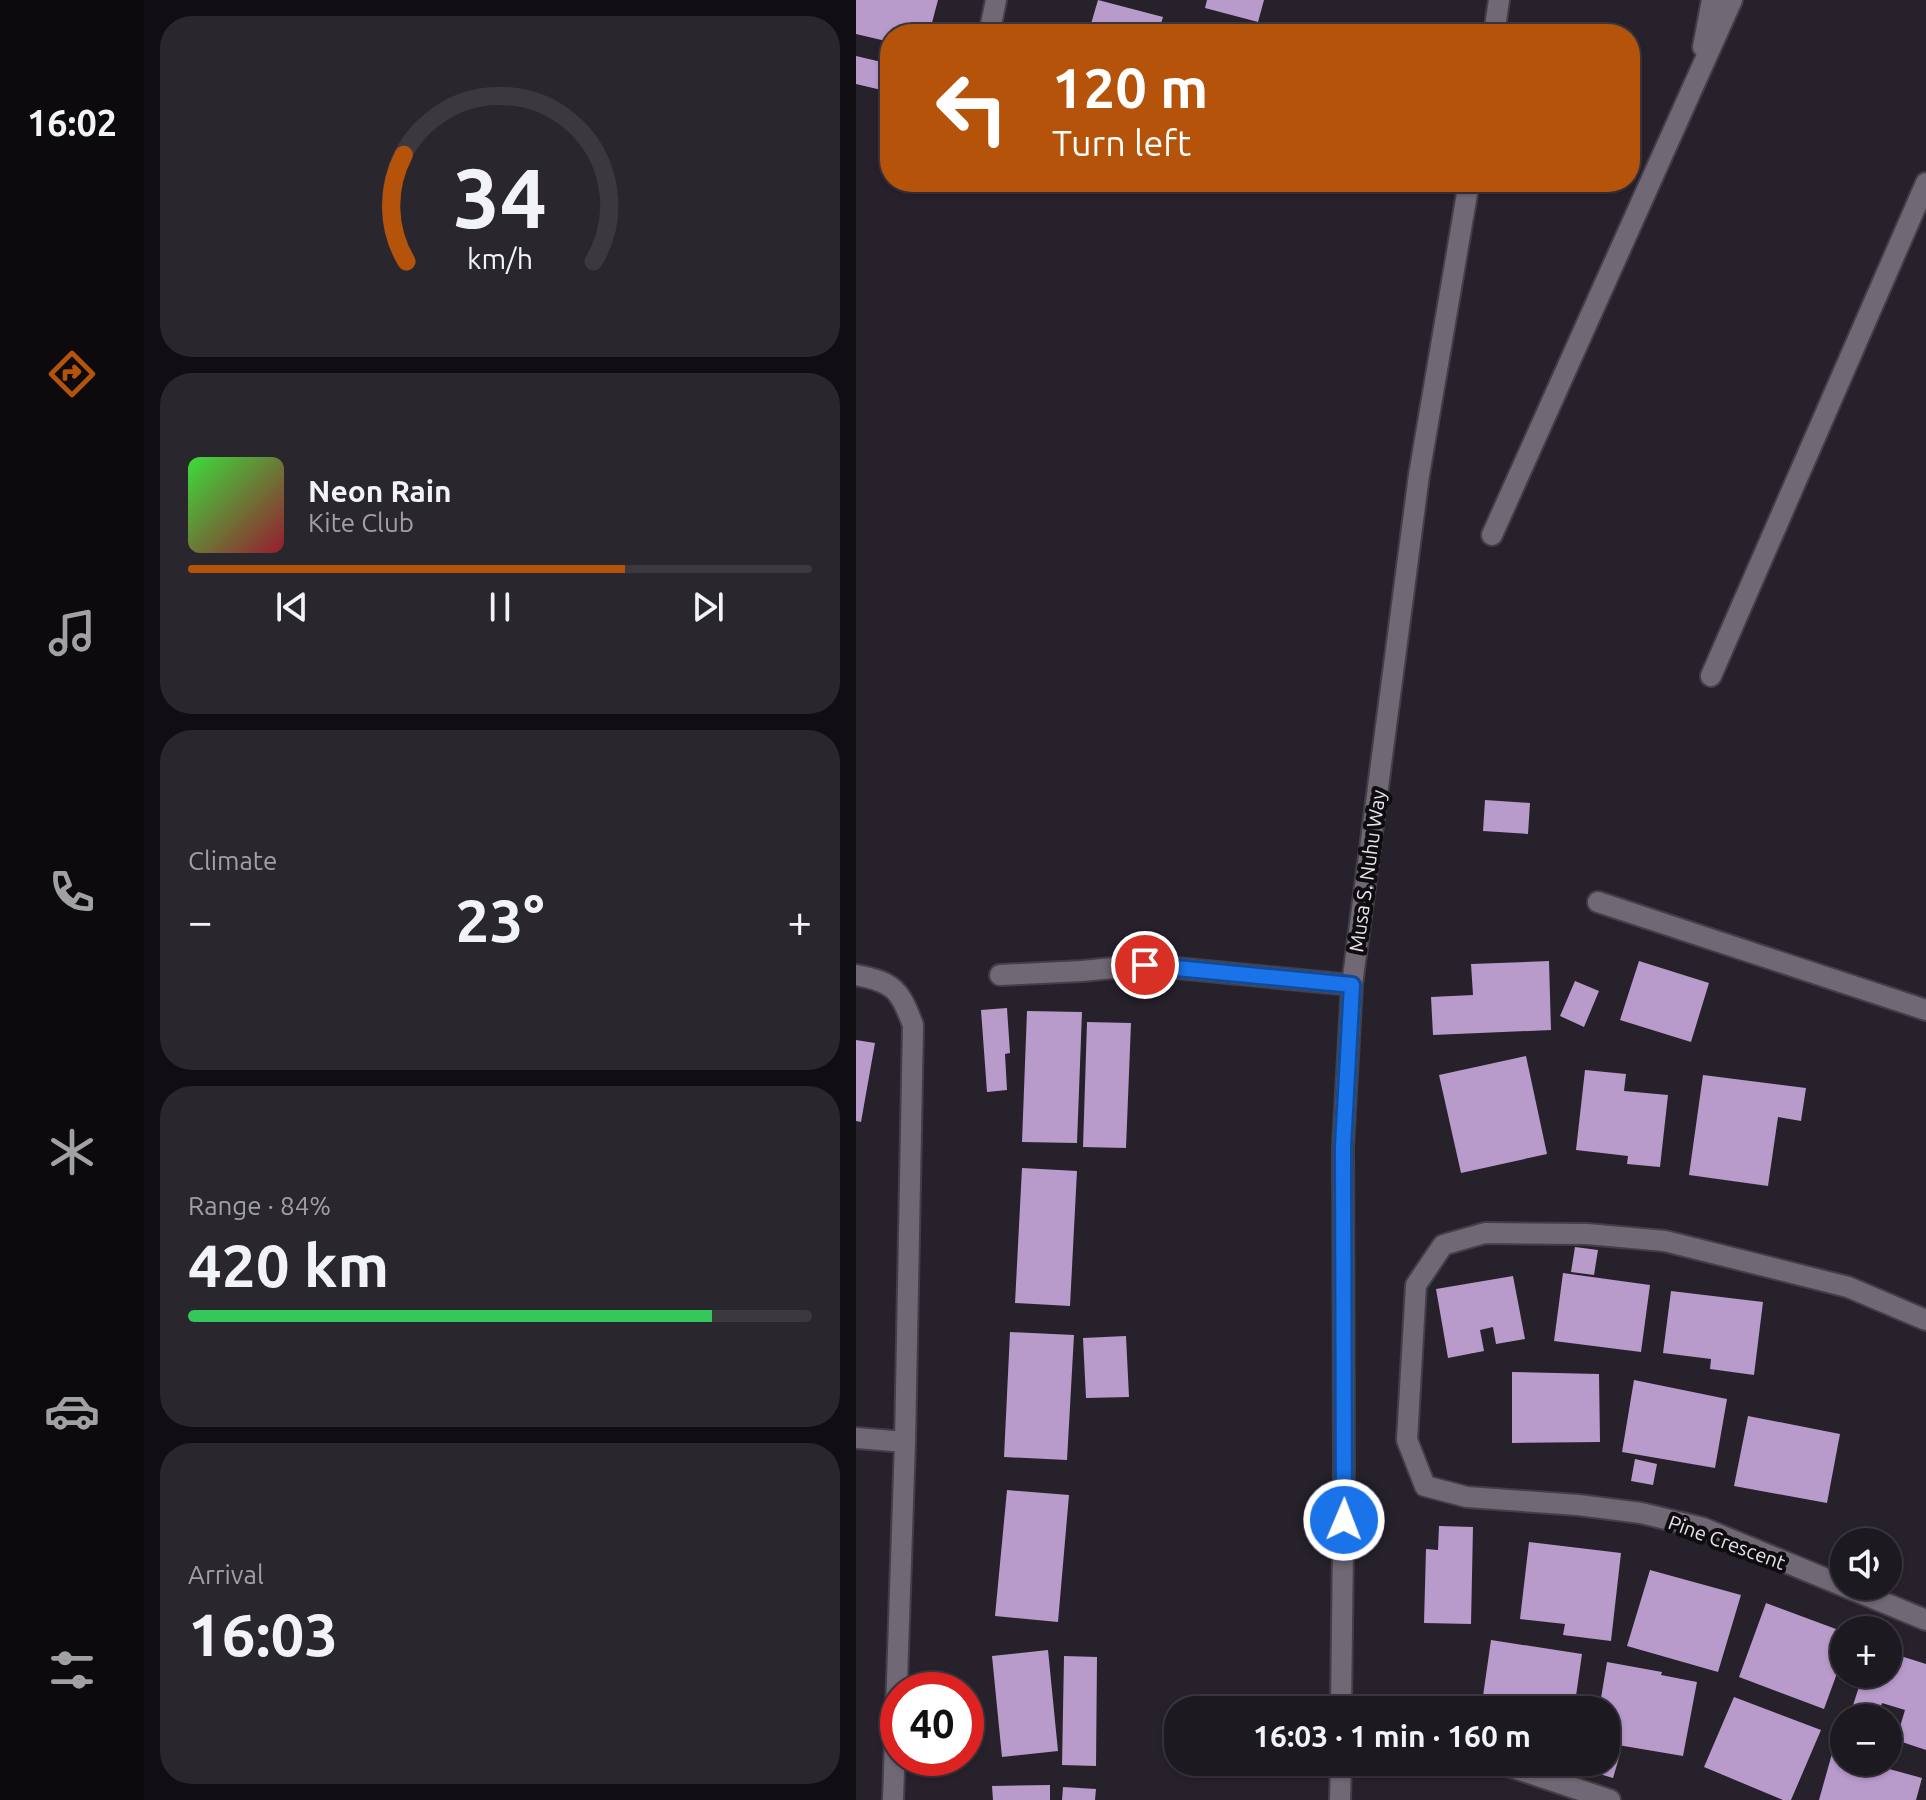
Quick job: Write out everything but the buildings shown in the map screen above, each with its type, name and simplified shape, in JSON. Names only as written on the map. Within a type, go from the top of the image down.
[{"type":"street","points":[[991,24],[996,0]]},
{"type":"street","points":[[1495,24],[1499,0]]},
{"type":"street","points":[[1697,79],[1712,0]]},
{"type":"street","points":[[1492,535],[1732,0]]},
{"type":"street","points":[[1711,676],[1926,183]]},
{"type":"street","name":"Musa S. Nuhu Way","points":[[1341,1696],[1343,1146],[1352,985],[1419,475],[1467,192]]},
{"type":"street","points":[[1598,902],[1926,1010]]},
{"type":"street","points":[[1000,975],[1145,965],[1352,985]]},
{"type":"street","points":[[856,975],[878,979],[903,997],[913,1025],[905,1442],[893,1800]]},
{"type":"street","name":"Pine Crescent","points":[[1926,1320],[1848,1287],[1665,1241],[1587,1234],[1485,1233],[1443,1245],[1416,1285],[1407,1440],[1425,1486],[1467,1497],[1641,1513],[1703,1528],[1926,1620]]},
{"type":"street","points":[[856,1438],[905,1442]]},
{"type":"street","points":[[1340,1800],[1341,1776]]},
{"type":"street","points":[[1538,1776],[1610,1800]]},
{"type":"route","points":[[1145,965],[1352,985],[1343,1146],[1344,1520]]}]
